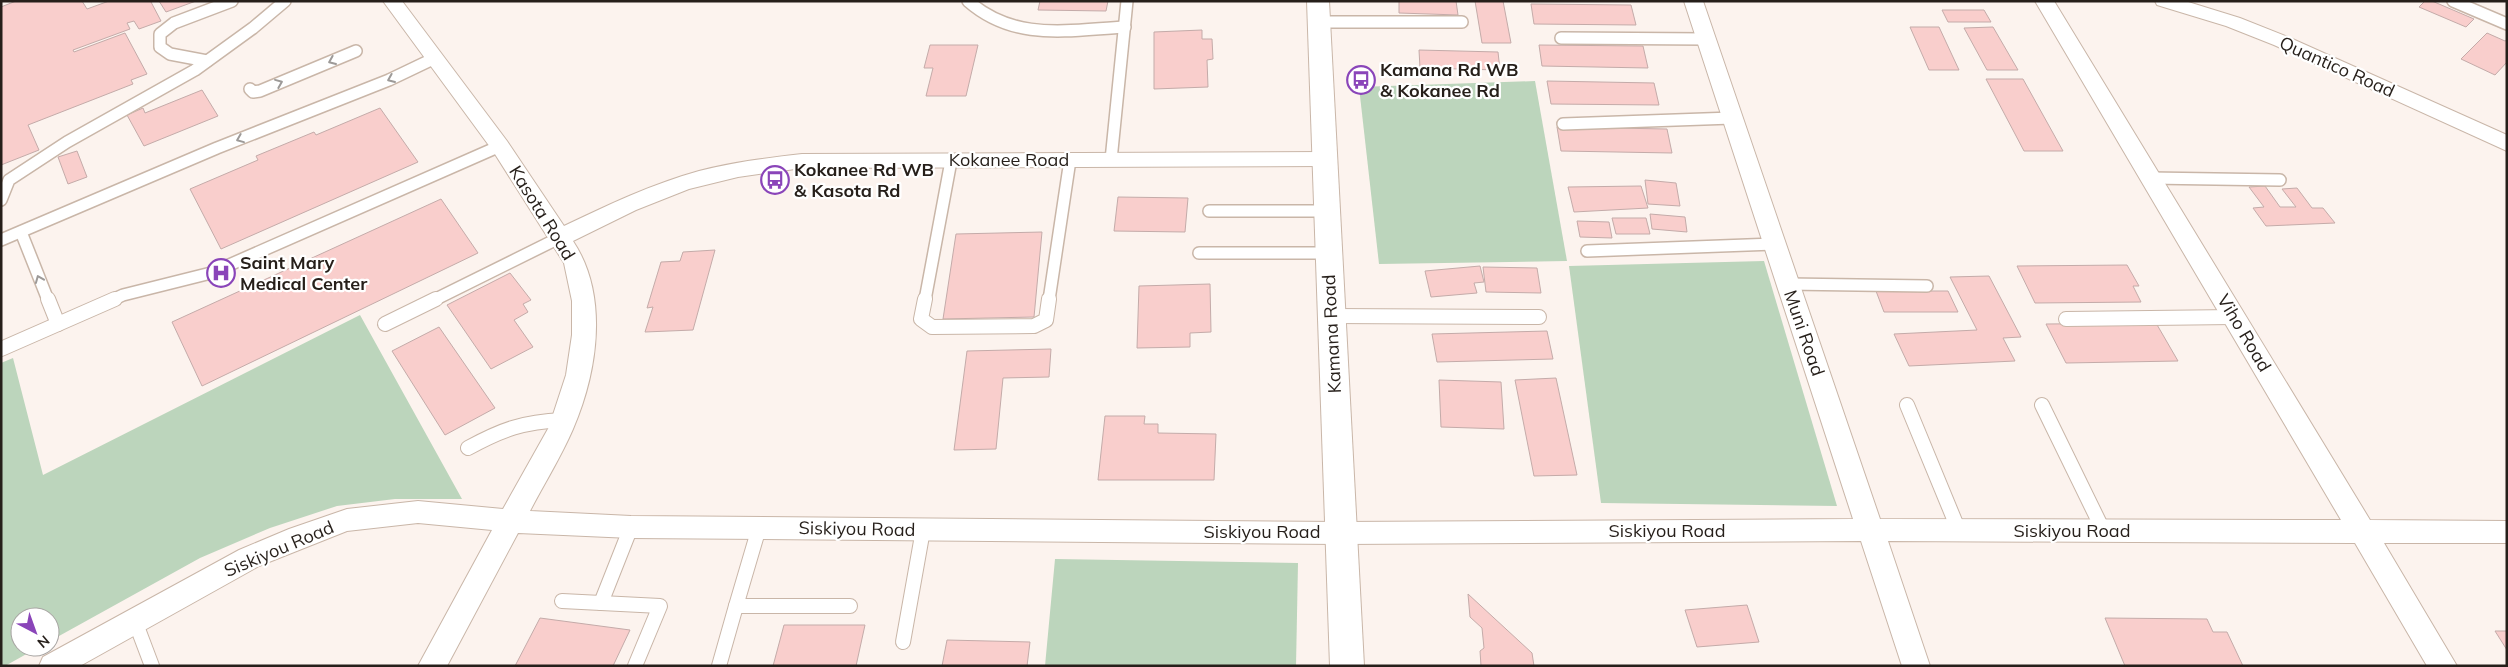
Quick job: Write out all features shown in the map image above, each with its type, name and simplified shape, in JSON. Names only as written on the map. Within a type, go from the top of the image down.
[{"type":"street","name":"Kasota Road","points":[[392,1],[500,146],[575,262],[584,300],[584,335],[578,375],[563,420],[511,521],[432,666]]},
{"type":"street","name":"Muni Road","points":[[1693,1],[1916,666]]},
{"type":"street","name":"Viho Road","points":[[2044,1],[2365,533],[2443,666]]},
{"type":"street","name":"Quantico Road","points":[[2164,1],[2233,22],[2281,41],[2507,144]]},
{"type":"street","name":"Kamana Road","points":[[1319,12],[1326,211],[1347,666]]},
{"type":"street","name":"Kokanee Road","points":[[559,238],[635,202],[700,178],[802,161],[1324,159]]},
{"type":"street","name":"Siskiyou Road","points":[[53,666],[249,558],[298,537],[347,520],[418,512],[511,521],[630,526],[923,530],[1341,533],[1870,530],[2507,532]]},
{"type":"lane","points":[[207,61],[170,54],[160,47],[160,34],[174,23],[232,1]]},
{"type":"lane","points":[[1,200],[9,180],[67,142],[207,61],[285,1]]},
{"type":"lane","points":[[1111,160],[1127,1]]},
{"type":"lane","points":[[2453,1],[2507,24]]},
{"type":"lane","points":[[969,2],[983,14],[1011,27],[1044,30],[1125,27]]},
{"type":"lane","points":[[1319,12],[1462,22]]},
{"type":"lane","points":[[1561,38],[1706,39]]},
{"type":"lane","points":[[250,89],[252,92],[260,91],[356,51]]},
{"type":"lane","points":[[1,240],[159,173],[389,80],[435,58]]},
{"type":"lane","points":[[1564,124],[1732,118]]},
{"type":"lane","points":[[1,348],[123,295],[212,273],[500,146]]},
{"type":"lane","points":[[951,161],[921,319],[932,327],[1034,326],[1046,320],[1070,160]]},
{"type":"lane","points":[[2150,178],[2280,180]]},
{"type":"lane","points":[[1209,211],[1326,211]]},
{"type":"lane","points":[[21,232],[58,324]]},
{"type":"lane","points":[[385,324],[559,238]]},
{"type":"lane","points":[[1587,251],[1774,244]]},
{"type":"lane","points":[[1199,253],[1328,253]]},
{"type":"lane","points":[[1788,284],[1926,286]]},
{"type":"lane","points":[[1331,316],[1540,317]]},
{"type":"lane","points":[[2066,319],[2234,317]]},
{"type":"lane","points":[[1907,405],[1959,531]]},
{"type":"lane","points":[[2042,405],[2104,532]]},
{"type":"lane","points":[[468,448],[497,432],[528,422],[563,420]]},
{"type":"lane","points":[[601,603],[630,526]]},
{"type":"lane","points":[[719,666],[759,528]]},
{"type":"lane","points":[[903,642],[923,530]]},
{"type":"lane","points":[[562,601],[660,606],[635,666]]},
{"type":"lane","points":[[736,606],[850,606]]},
{"type":"lane","points":[[135,621],[152,666]]},
{"type":"green space","points":[[1535,81],[1567,261],[1379,264],[1359,87]]},
{"type":"green space","points":[[1764,261],[1837,506],[1601,503],[1569,266]]},
{"type":"green space","points":[[360,315],[462,499],[395,499],[337,506],[270,528],[200,558],[60,635],[60,607],[10,607],[10,657],[21,657],[5,666],[1,666],[1,363],[13,358],[43,475]]},
{"type":"green space","points":[[1055,559],[1298,563],[1296,666],[1045,666]]},
{"type":"building","points":[[16,1],[82,1],[87,9],[109,1],[155,1],[151,2],[161,21],[139,29],[134,21],[127,23],[130,29],[73,50],[74,52],[125,33],[147,74],[131,80],[133,84],[28,125],[39,150],[1,165],[1,7]]},
{"type":"building","points":[[159,1],[196,1],[166,12]]},
{"type":"building","points":[[1040,1],[1108,1],[1106,11],[1038,10]]},
{"type":"building","points":[[1399,1],[1456,1],[1458,15],[1399,13]]},
{"type":"building","points":[[1475,1],[1503,1],[1511,43],[1482,43]]},
{"type":"building","points":[[2425,1],[2432,1],[2474,19],[2466,27],[2419,7]]},
{"type":"building","points":[[1531,4],[1631,5],[1636,25],[1534,24]]},
{"type":"building","points":[[1942,10],[1984,10],[1991,22],[1948,22]]},
{"type":"building","points":[[1910,27],[1939,27],[1959,70],[1929,70]]},
{"type":"building","points":[[1993,27],[2018,70],[1987,70],[1964,28]]},
{"type":"building","points":[[1202,30],[1202,39],[1212,39],[1213,59],[1207,60],[1208,87],[1154,89],[1154,32]]},
{"type":"building","points":[[2487,33],[2505,41],[2507,40],[2507,62],[2495,75],[2461,59]]},
{"type":"building","points":[[930,45],[978,45],[966,96],[926,96],[933,68],[924,68]]},
{"type":"building","points":[[1539,45],[1643,46],[1648,68],[1542,66]]},
{"type":"building","points":[[1419,50],[1498,52],[1500,70],[1420,68]]},
{"type":"building","points":[[1986,79],[2023,79],[2063,151],[2024,151]]},
{"type":"building","points":[[1547,81],[1654,83],[1659,105],[1551,104]]},
{"type":"building","points":[[202,90],[218,116],[144,146],[127,115],[143,108],[145,113]]},
{"type":"building","points":[[380,108],[418,162],[221,249],[190,189],[258,160],[256,156],[314,132],[316,135]]},
{"type":"building","points":[[1557,127],[1667,129],[1672,153],[1561,151]]},
{"type":"building","points":[[77,151],[87,177],[68,184],[58,157]]},
{"type":"building","points":[[1645,180],[1676,183],[1680,206],[1648,204]]},
{"type":"building","points":[[1641,186],[1648,208],[1574,212],[1568,187]]},
{"type":"building","points":[[2265,186],[2280,207],[2296,207],[2282,189],[2297,188],[2312,208],[2323,208],[2335,223],[2266,226],[2253,208],[2264,207],[2249,187]]},
{"type":"building","points":[[1118,197],[1188,198],[1185,232],[1114,231]]},
{"type":"building","points":[[441,199],[478,253],[202,386],[172,322]]},
{"type":"building","points":[[1650,214],[1685,217],[1687,232],[1652,229]]},
{"type":"building","points":[[1612,218],[1646,218],[1650,234],[1616,234]]},
{"type":"building","points":[[1577,221],[1609,222],[1612,238],[1580,237]]},
{"type":"building","points":[[1042,232],[1034,317],[943,319],[956,234]]},
{"type":"building","points":[[715,250],[693,330],[645,332],[653,307],[647,308],[661,262],[680,261],[683,252]]},
{"type":"building","points":[[2127,265],[2139,286],[2133,286],[2141,302],[2035,303],[2017,266]]},
{"type":"building","points":[[1480,266],[1484,282],[1474,283],[1477,293],[1431,297],[1425,271]]},
{"type":"building","points":[[1483,267],[1537,268],[1541,293],[1486,292]]},
{"type":"building","points":[[510,273],[531,300],[523,304],[528,312],[514,320],[533,347],[491,369],[447,305]]},
{"type":"building","points":[[1989,276],[2021,337],[2003,338],[2015,361],[1909,366],[1894,334],[1977,330],[1950,277]]},
{"type":"building","points":[[1210,284],[1211,332],[1190,333],[1190,347],[1137,348],[1139,286]]},
{"type":"building","points":[[1876,291],[1948,291],[1958,312],[1884,312]]},
{"type":"building","points":[[2156,323],[2178,361],[2066,363],[2046,324]]},
{"type":"building","points":[[439,327],[495,408],[445,435],[392,351]]},
{"type":"building","points":[[1547,331],[1553,359],[1437,362],[1432,334]]},
{"type":"building","points":[[1051,349],[1049,377],[1003,378],[996,449],[954,450],[967,351]]},
{"type":"building","points":[[1556,378],[1577,475],[1534,476],[1515,380]]},
{"type":"building","points":[[1439,380],[1501,382],[1504,429],[1441,427]]},
{"type":"building","points":[[1105,416],[1145,416],[1144,424],[1158,424],[1158,433],[1216,434],[1214,480],[1098,480]]},
{"type":"building","points":[[1468,594],[1532,653],[1534,666],[1481,666],[1480,651],[1484,648],[1482,628],[1470,617]]},
{"type":"building","points":[[1747,605],[1759,642],[1697,647],[1685,610]]},
{"type":"building","points":[[540,618],[630,630],[613,666],[515,666]]},
{"type":"building","points":[[2105,618],[2207,619],[2213,632],[2227,632],[2243,666],[2125,666]]},
{"type":"building","points":[[784,625],[865,625],[856,666],[773,666]]},
{"type":"building","points":[[2495,631],[2507,631],[2507,650]]},
{"type":"building","points":[[947,640],[1030,642],[1027,666],[942,666]]},
{"type":"place","name":"Kamana Rd WB & Kokanee Rd","points":[[1361,80]]},
{"type":"place","name":"Kokanee Rd WB & Kasota Rd","points":[[775,180]]},
{"type":"place","name":"Saint Mary Medical Center","points":[[221,273]]}]
